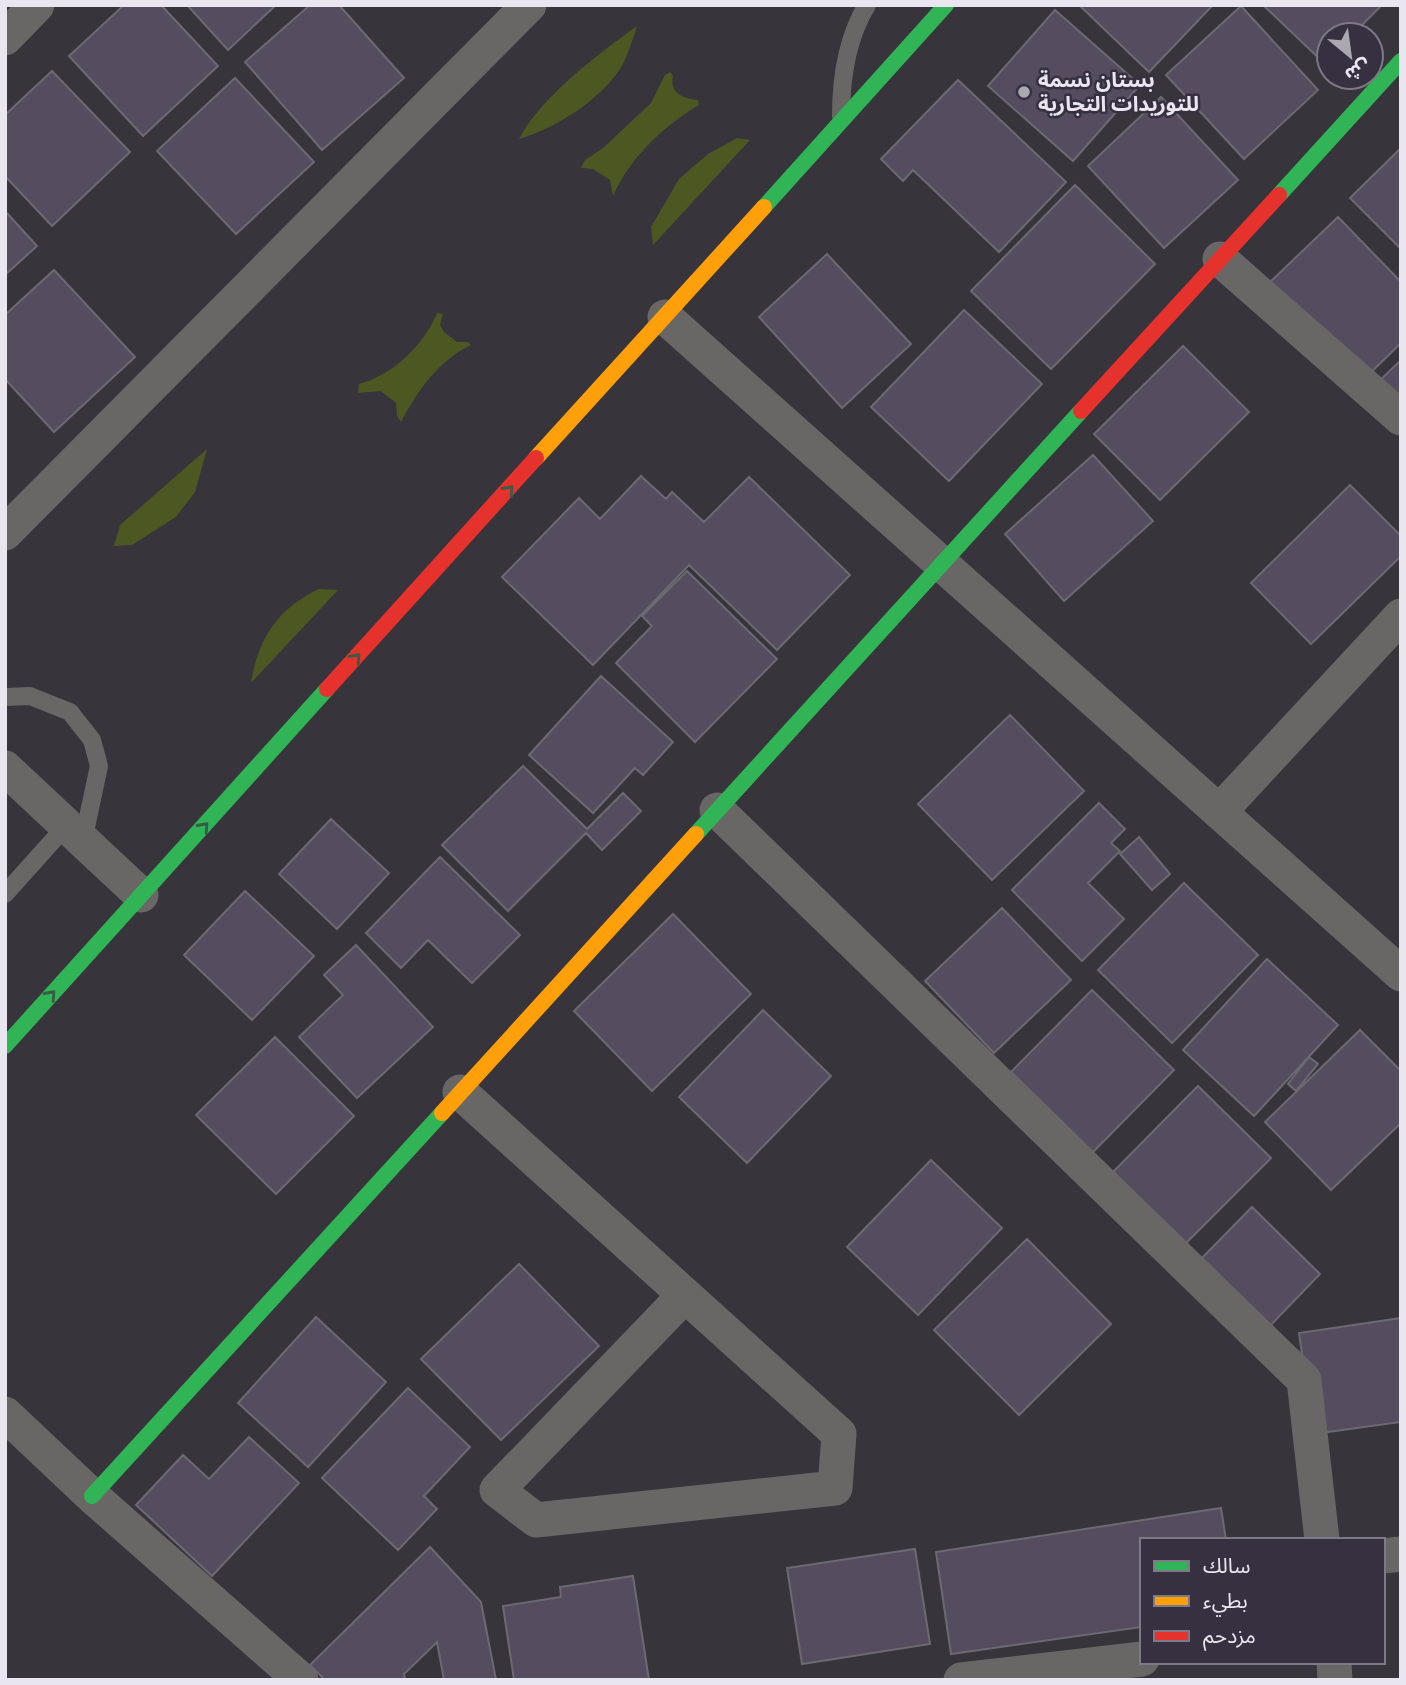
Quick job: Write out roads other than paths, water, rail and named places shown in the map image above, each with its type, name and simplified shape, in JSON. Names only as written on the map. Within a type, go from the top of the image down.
[{"type":"street","points":[[5,38],[37,5]]},
{"type":"street","points":[[5,533],[529,5]]},
{"type":"street","points":[[5,1046],[946,5]]},
{"type":"street","points":[[92,1496],[1401,61]]},
{"type":"street","points":[[1220,259],[1401,418]]},
{"type":"street","points":[[665,317],[1401,974]]},
{"type":"street","points":[[1219,812],[1401,616]]},
{"type":"street","points":[[5,768],[141,895]]},
{"type":"street","points":[[718,810],[1304,1380],[1322,1538]]},
{"type":"street","points":[[460,1092],[685,1295],[839,1434],[835,1488],[536,1520],[497,1490],[685,1295]]},
{"type":"street","points":[[5,1415],[92,1496],[301,1680]]},
{"type":"street","points":[[961,1680],[1140,1659]]},
{"type":"lane","points":[[841,123],[841,85],[856,24],[867,5]]},
{"type":"lane","points":[[5,697],[30,696],[70,712],[92,740],[99,766],[74,834],[5,894]]},
{"type":"place","name":"بستان نسمة للتوريدات التجارية","points":[[1024,92]]}]
